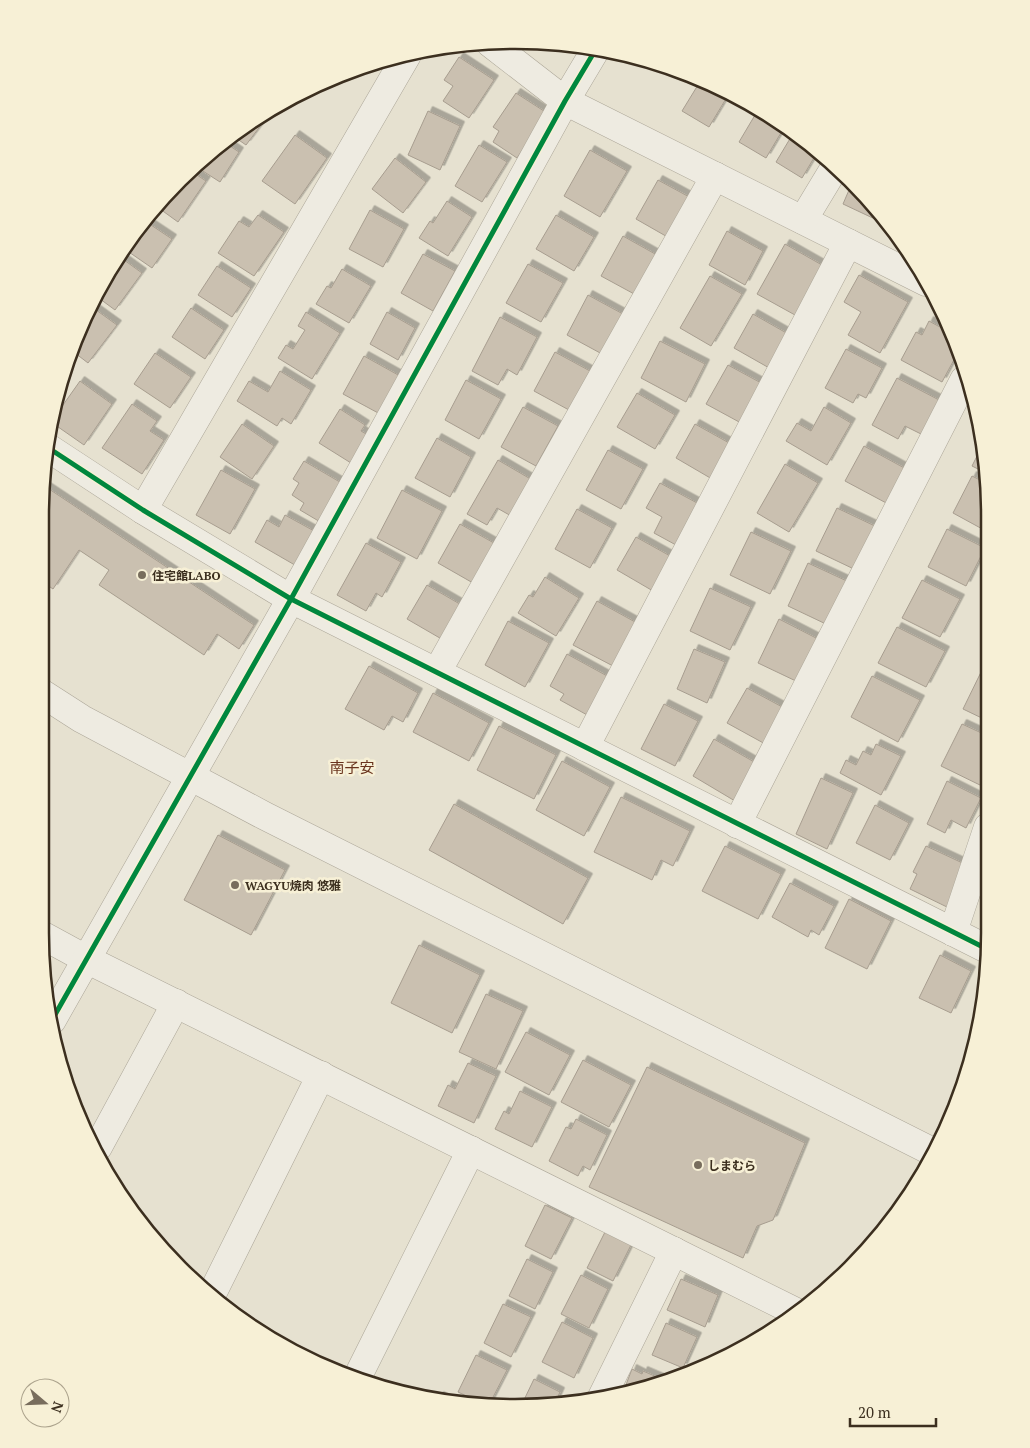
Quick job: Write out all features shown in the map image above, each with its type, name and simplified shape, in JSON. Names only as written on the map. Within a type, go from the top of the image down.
[{"type":"street","points":[[499,50],[565,100],[916,277]]},
{"type":"street","points":[[56,1013],[291,600],[565,100],[592,56]]},
{"type":"street","points":[[143,510],[402,63]]},
{"type":"street","points":[[803,220],[832,173]]},
{"type":"street","points":[[437,672],[715,176]]},
{"type":"street","points":[[586,747],[848,243]]},
{"type":"street","points":[[738,824],[962,384]]},
{"type":"street","points":[[53,451],[143,510],[291,600],[981,946]]},
{"type":"street","points":[[49,698],[82,719],[265,816],[928,1149]]},
{"type":"street","points":[[953,932],[981,848]]},
{"type":"street","points":[[49,939],[790,1309]]},
{"type":"street","points":[[100,1144],[176,1003]]},
{"type":"street","points":[[214,1289],[321,1075]]},
{"type":"street","points":[[360,1373],[471,1150]]},
{"type":"street","points":[[605,1390],[674,1251]]},
{"type":"building","points":[[459,57],[494,80],[469,118],[443,101],[453,86],[444,80]]},
{"type":"building","points":[[697,86],[726,99],[709,127],[682,111]]},
{"type":"building","points":[[516,93],[547,113],[517,158],[493,142],[499,131],[493,127]]},
{"type":"building","points":[[428,111],[460,126],[440,170],[408,155]]},
{"type":"building","points":[[755,115],[781,132],[766,158],[739,142]]},
{"type":"building","points":[[263,123],[246,145],[238,140]]},
{"type":"building","points":[[295,135],[327,158],[295,204],[262,181]]},
{"type":"building","points":[[790,139],[814,158],[802,178],[776,162]]},
{"type":"building","points":[[479,145],[507,162],[482,202],[455,186]]},
{"type":"building","points":[[230,146],[239,152],[220,182],[201,170]]},
{"type":"building","points":[[590,150],[627,171],[600,217],[564,196]]},
{"type":"building","points":[[395,158],[426,182],[403,213],[372,189]]},
{"type":"building","points":[[196,175],[206,181],[178,222],[162,210]]},
{"type":"building","points":[[658,180],[693,199],[671,239],[636,219]]},
{"type":"building","points":[[849,190],[875,219],[843,204]]},
{"type":"building","points":[[447,201],[472,217],[448,256],[419,238],[430,221],[433,223]]},
{"type":"building","points":[[370,210],[404,229],[383,267],[349,249]]},
{"type":"building","points":[[258,215],[284,232],[254,276],[218,253],[239,221],[249,227]]},
{"type":"building","points":[[556,215],[594,237],[574,271],[536,249]]},
{"type":"building","points":[[150,225],[172,239],[152,268],[130,252]]},
{"type":"building","points":[[727,231],[763,251],[745,285],[709,265]]},
{"type":"building","points":[[623,236],[657,255],[636,295],[601,276]]},
{"type":"building","points":[[785,244],[822,265],[795,315],[757,294]]},
{"type":"building","points":[[423,254],[455,271],[433,311],[401,293]]},
{"type":"building","points":[[124,260],[142,273],[115,310],[102,300]]},
{"type":"building","points":[[528,264],[563,283],[541,322],[506,303]]},
{"type":"building","points":[[217,266],[251,288],[232,317],[198,295]]},
{"type":"building","points":[[342,269],[371,286],[349,323],[316,304],[327,286],[331,288]]},
{"type":"building","points":[[859,275],[908,302],[880,353],[848,335],[861,312],[844,302]]},
{"type":"building","points":[[710,276],[742,294],[711,346],[680,328]]},
{"type":"building","points":[[588,295],[623,314],[602,354],[567,335]]},
{"type":"building","points":[[191,308],[224,330],[205,359],[172,337]]},
{"type":"building","points":[[96,310],[117,325],[88,363],[77,355]]},
{"type":"building","points":[[306,312],[340,333],[312,379],[278,358],[286,345],[293,349],[305,330],[298,326]]},
{"type":"building","points":[[387,312],[415,328],[398,360],[370,344]]},
{"type":"building","points":[[753,314],[790,335],[771,369],[734,348]]},
{"type":"building","points":[[500,317],[537,337],[517,375],[507,369],[498,385],[472,371]]},
{"type":"building","points":[[929,321],[942,328],[946,337],[955,359],[942,382],[901,360],[916,332],[922,335]]},
{"type":"building","points":[[660,341],[705,364],[686,402],[641,378]]},
{"type":"building","points":[[846,349],[882,368],[866,398],[858,394],[853,403],[825,388]]},
{"type":"building","points":[[555,352],[590,371],[569,410],[534,391]]},
{"type":"building","points":[[155,353],[191,377],[170,408],[134,384]]},
{"type":"building","points":[[364,356],[400,376],[380,414],[343,394]]},
{"type":"building","points":[[728,365],[763,384],[741,423],[706,404]]},
{"type":"building","points":[[280,371],[311,390],[291,424],[282,418],[277,426],[237,401],[249,381],[268,392]]},
{"type":"building","points":[[897,378],[941,401],[923,435],[905,426],[898,439],[872,425]]},
{"type":"building","points":[[466,380],[501,399],[479,439],[445,420]]},
{"type":"building","points":[[80,381],[112,404],[84,445],[58,427],[62,406]]},
{"type":"building","points":[[637,393],[675,415],[655,449],[617,427]]},
{"type":"building","points":[[132,404],[157,421],[150,431],[164,440],[142,474],[102,448]]},
{"type":"building","points":[[523,407],[558,426],[536,466],[501,447]]},
{"type":"building","points":[[824,407],[851,423],[827,465],[786,441],[797,423],[811,431]]},
{"type":"building","points":[[340,409],[365,425],[361,431],[368,435],[351,463],[319,443]]},
{"type":"building","points":[[242,424],[274,446],[252,479],[220,457]]},
{"type":"building","points":[[695,424],[731,444],[712,479],[676,458]]},
{"type":"building","points":[[437,438],[471,457],[450,497],[415,478]]},
{"type":"building","points":[[864,446],[908,470],[890,505],[845,481]]},
{"type":"building","points":[[608,450],[643,469],[621,509],[586,490]]},
{"type":"building","points":[[977,456],[978,469],[972,466]]},
{"type":"building","points":[[498,460],[534,481],[513,517],[497,508],[487,525],[467,514]]},
{"type":"building","points":[[304,461],[345,485],[322,523],[300,510],[304,503],[292,495],[299,483],[293,479]]},
{"type":"building","points":[[785,464],[818,483],[789,532],[757,513]]},
{"type":"building","points":[[221,470],[255,489],[230,534],[196,515]]},
{"type":"building","points":[[972,476],[979,480],[981,528],[953,513]]},
{"type":"building","points":[[660,483],[699,504],[676,545],[654,533],[662,517],[646,508]]},
{"type":"building","name":"住宅館LABO","points":[[50,490],[254,625],[239,649],[217,634],[204,655],[99,585],[109,570],[79,550],[53,589],[49,586]]},
{"type":"building","points":[[402,490],[442,511],[417,559],[377,538]]},
{"type":"building","points":[[837,508],[877,527],[856,570],[816,551]]},
{"type":"building","points":[[577,509],[612,528],[590,568],[555,549]]},
{"type":"building","points":[[285,515],[316,532],[300,568],[255,542],[267,520],[279,527]]},
{"type":"building","points":[[460,524],[494,543],[473,583],[438,563]]},
{"type":"building","points":[[947,529],[981,546],[981,556],[966,586],[928,567]]},
{"type":"building","points":[[751,532],[791,551],[770,594],[730,575]]},
{"type":"building","points":[[636,537],[672,557],[653,591],[617,570]]},
{"type":"building","points":[[366,543],[401,562],[382,597],[376,593],[366,611],[337,595]]},
{"type":"building","points":[[808,563],[849,582],[828,625],[788,606]]},
{"type":"building","points":[[545,577],[579,598],[556,636],[518,613],[529,595],[533,597]]},
{"type":"building","points":[[922,580],[960,599],[940,637],[902,618]]},
{"type":"building","points":[[427,585],[465,607],[445,641],[407,619]]},
{"type":"building","points":[[710,588],[751,607],[730,650],[690,631]]},
{"type":"building","points":[[597,601],[637,623],[613,666],[573,645]]},
{"type":"building","points":[[779,619],[818,639],[798,682],[758,663]]},
{"type":"building","points":[[508,621],[549,643],[525,687],[485,665]]},
{"type":"building","points":[[897,627],[945,651],[926,687],[878,663]]},
{"type":"building","points":[[694,649],[725,662],[707,703],[677,689]]},
{"type":"building","points":[[567,654],[609,677],[589,716],[560,700],[564,694],[550,686]]},
{"type":"building","points":[[369,666],[418,693],[403,722],[392,716],[384,730],[345,709]]},
{"type":"building","points":[[981,672],[981,718],[963,709]]},
{"type":"building","points":[[872,676],[920,700],[898,742],[851,717]]},
{"type":"building","points":[[747,688],[786,709],[767,745],[727,723]]},
{"type":"building","points":[[433,693],[489,723],[469,761],[413,732]]},
{"type":"building","points":[[664,704],[698,721],[675,766],[641,749]]},
{"type":"building","points":[[962,724],[981,733],[981,786],[941,766]]},
{"type":"building","points":[[499,726],[556,755],[534,799],[477,770]]},
{"type":"building","points":[[714,739],[756,763],[735,801],[693,776]]},
{"type":"building","points":[[876,744],[901,756],[881,795],[840,773],[846,760],[856,765],[863,751],[871,755]]},
{"type":"building","points":[[562,761],[610,787],[584,836],[536,810]]},
{"type":"building","points":[[821,778],[853,793],[827,849],[796,834]]},
{"type":"building","points":[[947,781],[981,798],[966,828],[951,820],[945,833],[927,824]]},
{"type":"building","points":[[621,797],[690,831],[673,866],[661,860],[652,880],[594,852]]},
{"type":"building","points":[[454,804],[588,878],[563,924],[429,850]]},
{"type":"building","points":[[875,805],[909,823],[890,860],[856,843]]},
{"type":"building","name":"WAGYU焼肉 悠雅","points":[[218,835],[285,870],[251,935],[184,900]]},
{"type":"building","points":[[725,846],[781,874],[758,919],[702,891]]},
{"type":"building","points":[[926,846],[969,866],[949,908],[910,889],[917,874],[913,872]]},
{"type":"building","points":[[790,883],[834,906],[819,935],[811,930],[808,937],[772,917]]},
{"type":"building","points":[[849,899],[891,921],[867,969],[825,948]]},
{"type":"building","points":[[419,945],[480,975],[452,1033],[391,1003]]},
{"type":"building","points":[[940,955],[971,971],[951,1013],[919,998]]},
{"type":"building","points":[[486,994],[523,1011],[496,1069],[459,1052]]},
{"type":"building","points":[[526,1032],[570,1055],[549,1095],[505,1072]]},
{"type":"building","points":[[583,1060],[631,1085],[609,1127],[561,1102]]},
{"type":"building","points":[[468,1063],[496,1076],[474,1123],[438,1106],[448,1085],[455,1089]]},
{"type":"building","name":"しまむら","points":[[647,1067],[805,1143],[773,1220],[757,1226],[743,1258],[589,1187]]},
{"type":"building","points":[[520,1091],[552,1107],[532,1147],[495,1129],[504,1111],[509,1114]]},
{"type":"building","points":[[576,1119],[607,1135],[590,1170],[583,1166],[578,1176],[549,1161],[566,1127],[571,1129]]},
{"type":"building","points":[[545,1205],[572,1218],[551,1259],[525,1246]]},
{"type":"building","points":[[605,1232],[631,1245],[613,1281],[587,1268]]},
{"type":"building","points":[[527,1259],[553,1272],[535,1309],[509,1296]]},
{"type":"building","points":[[581,1275],[608,1289],[589,1328],[561,1314]]},
{"type":"building","points":[[681,1279],[718,1295],[705,1327],[667,1310]]},
{"type":"building","points":[[503,1304],[531,1317],[511,1357],[484,1343]]},
{"type":"building","points":[[562,1322],[593,1338],[574,1378],[542,1362]]},
{"type":"building","points":[[666,1323],[697,1337],[683,1368],[652,1355]]},
{"type":"building","points":[[476,1355],[507,1370],[492,1398],[467,1396],[458,1392]]},
{"type":"building","points":[[632,1369],[642,1374],[643,1371],[657,1377],[636,1383],[626,1385]]},
{"type":"building","points":[[534,1379],[560,1392],[558,1397],[525,1399]]},
{"type":"cycle path","points":[[56,1013],[291,599],[565,101],[592,56]]},
{"type":"cycle path","points":[[53,451],[143,510],[291,599],[981,946]]},
{"type":"place","name":"住宅館LABO","points":[[142,575]]},
{"type":"place","name":"WAGYU焼肉 悠雅","points":[[235,885]]},
{"type":"place","name":"しまむら","points":[[698,1165]]},
{"type":"district","name":"南子安","points":[[352,767]]}]
